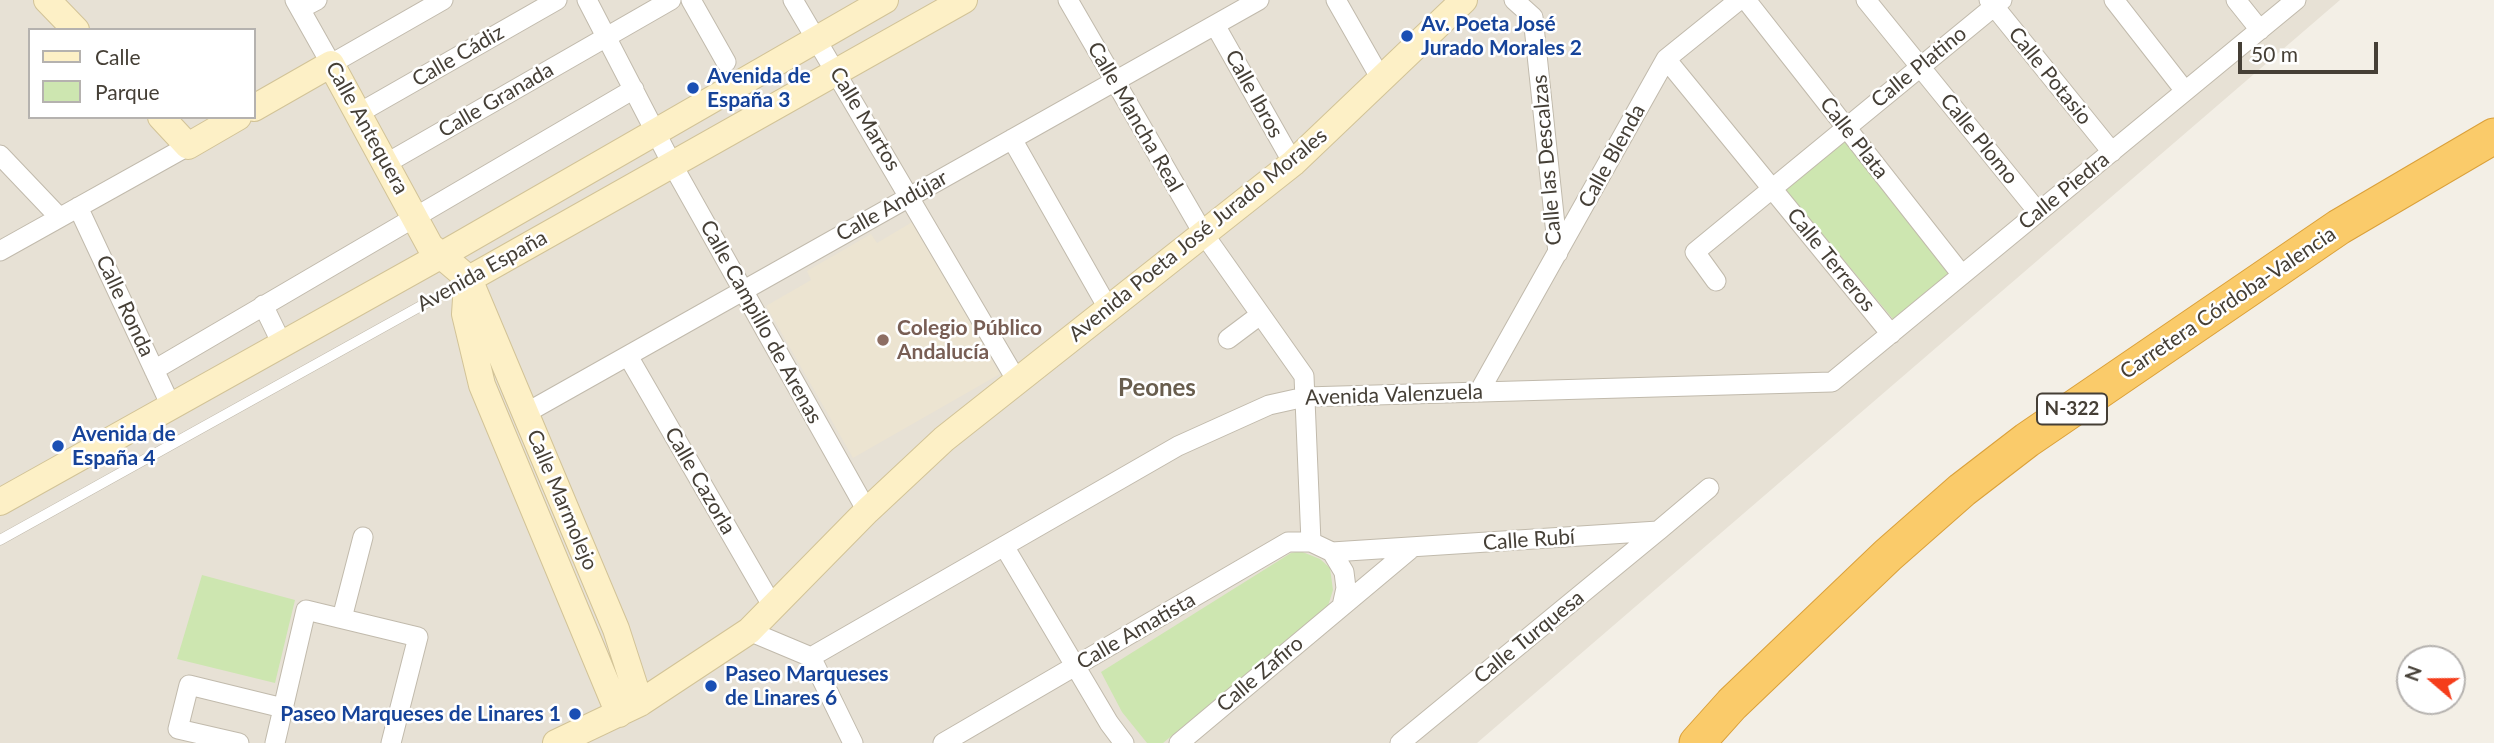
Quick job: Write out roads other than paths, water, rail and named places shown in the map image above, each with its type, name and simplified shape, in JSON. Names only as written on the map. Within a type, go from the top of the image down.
[{"type":"highway","name":"Carretera Córdoba-Valencia","points":[[1697,743],[1732,704],[1888,555],[1962,491],[2027,440],[2339,227],[2494,136]]},
{"type":"main road","name":"Avenida España","points":[[0,502],[440,256],[885,0]]},
{"type":"main road","name":"Avenida España","points":[[469,279],[964,0]]},
{"type":"main road","name":"Avenida Poeta José Jurado Morales","points":[[556,743],[629,708],[749,631],[867,511],[944,439],[1293,163],[1464,0]]},
{"type":"main road","points":[[49,1],[74,28]]},
{"type":"main road","points":[[256,107],[331,64]]},
{"type":"main road","name":"Calle Antequera","points":[[331,64],[416,214],[430,246],[440,256]]},
{"type":"main road","points":[[163,119],[188,146],[235,119]]},
{"type":"main road","name":"Calle Marmolejo","points":[[440,256],[469,279],[526,413],[618,637],[629,708]]},
{"type":"main road","name":"Calle Marmolejo","points":[[469,279],[465,314],[481,380],[590,645],[629,708]]},
{"type":"street","points":[[331,64],[443,0]]},
{"type":"street","name":"Calle Cádiz","points":[[359,113],[557,0]]},
{"type":"street","name":"Calle Campillo de Arenas","points":[[587,0],[672,164],[867,511]]},
{"type":"street","name":"Calle Granada","points":[[387,163],[671,0]]},
{"type":"street","points":[[691,0],[726,62]]},
{"type":"street","name":"Calle Martos","points":[[793,0],[911,196],[1017,381]]},
{"type":"street","name":"Calle Mancha Real","points":[[1068,0],[1203,233],[1304,376],[1311,542]]},
{"type":"street","name":"Calle Andújar","points":[[526,413],[1259,0]]},
{"type":"street","points":[[1336,0],[1381,79]]},
{"type":"street","name":"Calle las Descalzas","points":[[1479,392],[1558,253],[1533,17],[1514,0]]},
{"type":"street","points":[[1665,59],[1738,0]]},
{"type":"street","name":"Calle Plata","points":[[1746,0],[1962,275]]},
{"type":"street","name":"Calle Plomo","points":[[1866,0],[2038,212]]},
{"type":"street","points":[[2114,0],[2185,91]]},
{"type":"street","points":[[2236,0],[2260,30]]},
{"type":"street","name":"Calle Piedra","points":[[1832,382],[2296,0]]},
{"type":"street","name":"Calle Platino","points":[[1772,187],[1995,2]]},
{"type":"street","name":"Calle Potasio","points":[[1995,2],[2112,152]]},
{"type":"street","name":"Calle Antequera","points":[[304,3],[331,64]]},
{"type":"street","name":"Calle Ibros","points":[[1215,25],[1293,163]]},
{"type":"street","name":"Calle Blenda","points":[[1558,253],[1665,59]]},
{"type":"street","name":"Calle Terreros","points":[[1665,59],[1891,334]]},
{"type":"street","points":[[154,370],[416,214],[634,89]]},
{"type":"street","points":[[1012,139],[1108,308]]},
{"type":"street","points":[[0,251],[188,146]]},
{"type":"street","points":[[0,155],[59,217]]},
{"type":"street","name":"Calle Terreros","points":[[1716,281],[1695,251],[1772,187]]},
{"type":"street","name":"Calle Ronda","points":[[78,207],[171,406]]},
{"type":"street","points":[[263,305],[282,344]]},
{"type":"street","points":[[1228,339],[1260,315]]},
{"type":"street","name":"Calle Cazorla","points":[[628,356],[773,607]]},
{"type":"street","points":[[481,380],[483,369],[490,360],[497,359],[505,364]]},
{"type":"street","name":"Avenida Valenzuela","points":[[811,657],[1178,446],[1269,405],[1305,397],[1832,382]]},
{"type":"street","points":[[1658,531],[1709,488]]},
{"type":"street","name":"Calle Rubí","points":[[1332,552],[1658,531]]},
{"type":"street","name":"Calle Turquesa","points":[[1400,743],[1658,531]]},
{"type":"street","points":[[342,618],[363,537]]},
{"type":"street","name":"Calle Amatista","points":[[943,743],[1288,542],[1311,542]]},
{"type":"street","points":[[1311,542],[1332,552],[1344,572],[1346,588],[1342,606]]},
{"type":"street","points":[[1004,546],[1124,743]]},
{"type":"street","name":"Calle Zafiro","points":[[1178,743],[1412,547]]},
{"type":"street","points":[[275,743],[306,610],[418,637],[391,743]]},
{"type":"street","points":[[749,631],[811,657],[853,743]]},
{"type":"street","points":[[590,645],[601,651],[612,651],[618,637]]},
{"type":"street","points":[[239,743],[178,729],[189,685],[283,708]]},
{"type":"lane","name":"Avenida España","points":[[0,540],[469,279]]},
{"type":"place","name":"Av. Poeta José Jurado Morales 2","points":[[1407,36]]},
{"type":"place","name":"Avenida de España 3","points":[[693,88]]},
{"type":"place","name":"Colegio Público Andalucía","points":[[883,340]]},
{"type":"place","name":"Avenida de España 4","points":[[58,446]]},
{"type":"place","name":"Paseo Marqueses de Linares 6","points":[[711,686]]},
{"type":"place","name":"Paseo Marqueses de Linares 1","points":[[575,714]]},
{"type":"district","name":"Peones","points":[[1157,388]]}]
